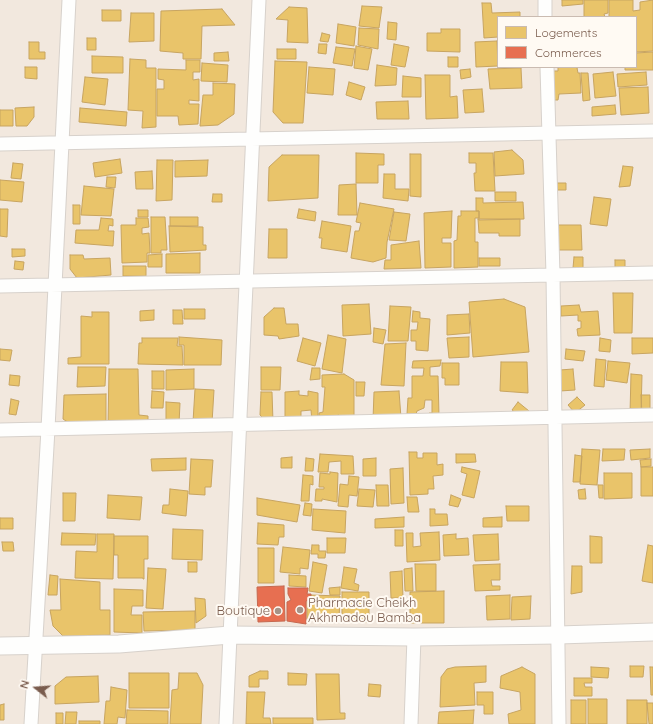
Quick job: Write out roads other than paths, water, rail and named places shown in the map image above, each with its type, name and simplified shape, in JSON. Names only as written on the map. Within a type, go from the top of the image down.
[{"type":"street","points":[[31,724],[48,429],[69,0]]},
{"type":"street","points":[[226,724],[259,0]]},
{"type":"street","points":[[545,0],[545,16]]},
{"type":"street","points":[[547,68],[553,275],[559,724]]},
{"type":"street","points":[[0,144],[653,131]]},
{"type":"street","points":[[0,286],[653,273]]},
{"type":"street","points":[[0,430],[653,415]]},
{"type":"street","points":[[0,646],[119,644],[230,635],[414,637],[653,632]]},
{"type":"street","points":[[412,724],[414,637]]},
{"type":"place","name":"Pharmacie Cheikh Akhmadou Bamba","points":[[300,610]]},
{"type":"place","name":"Boutique","points":[[278,611]]}]
